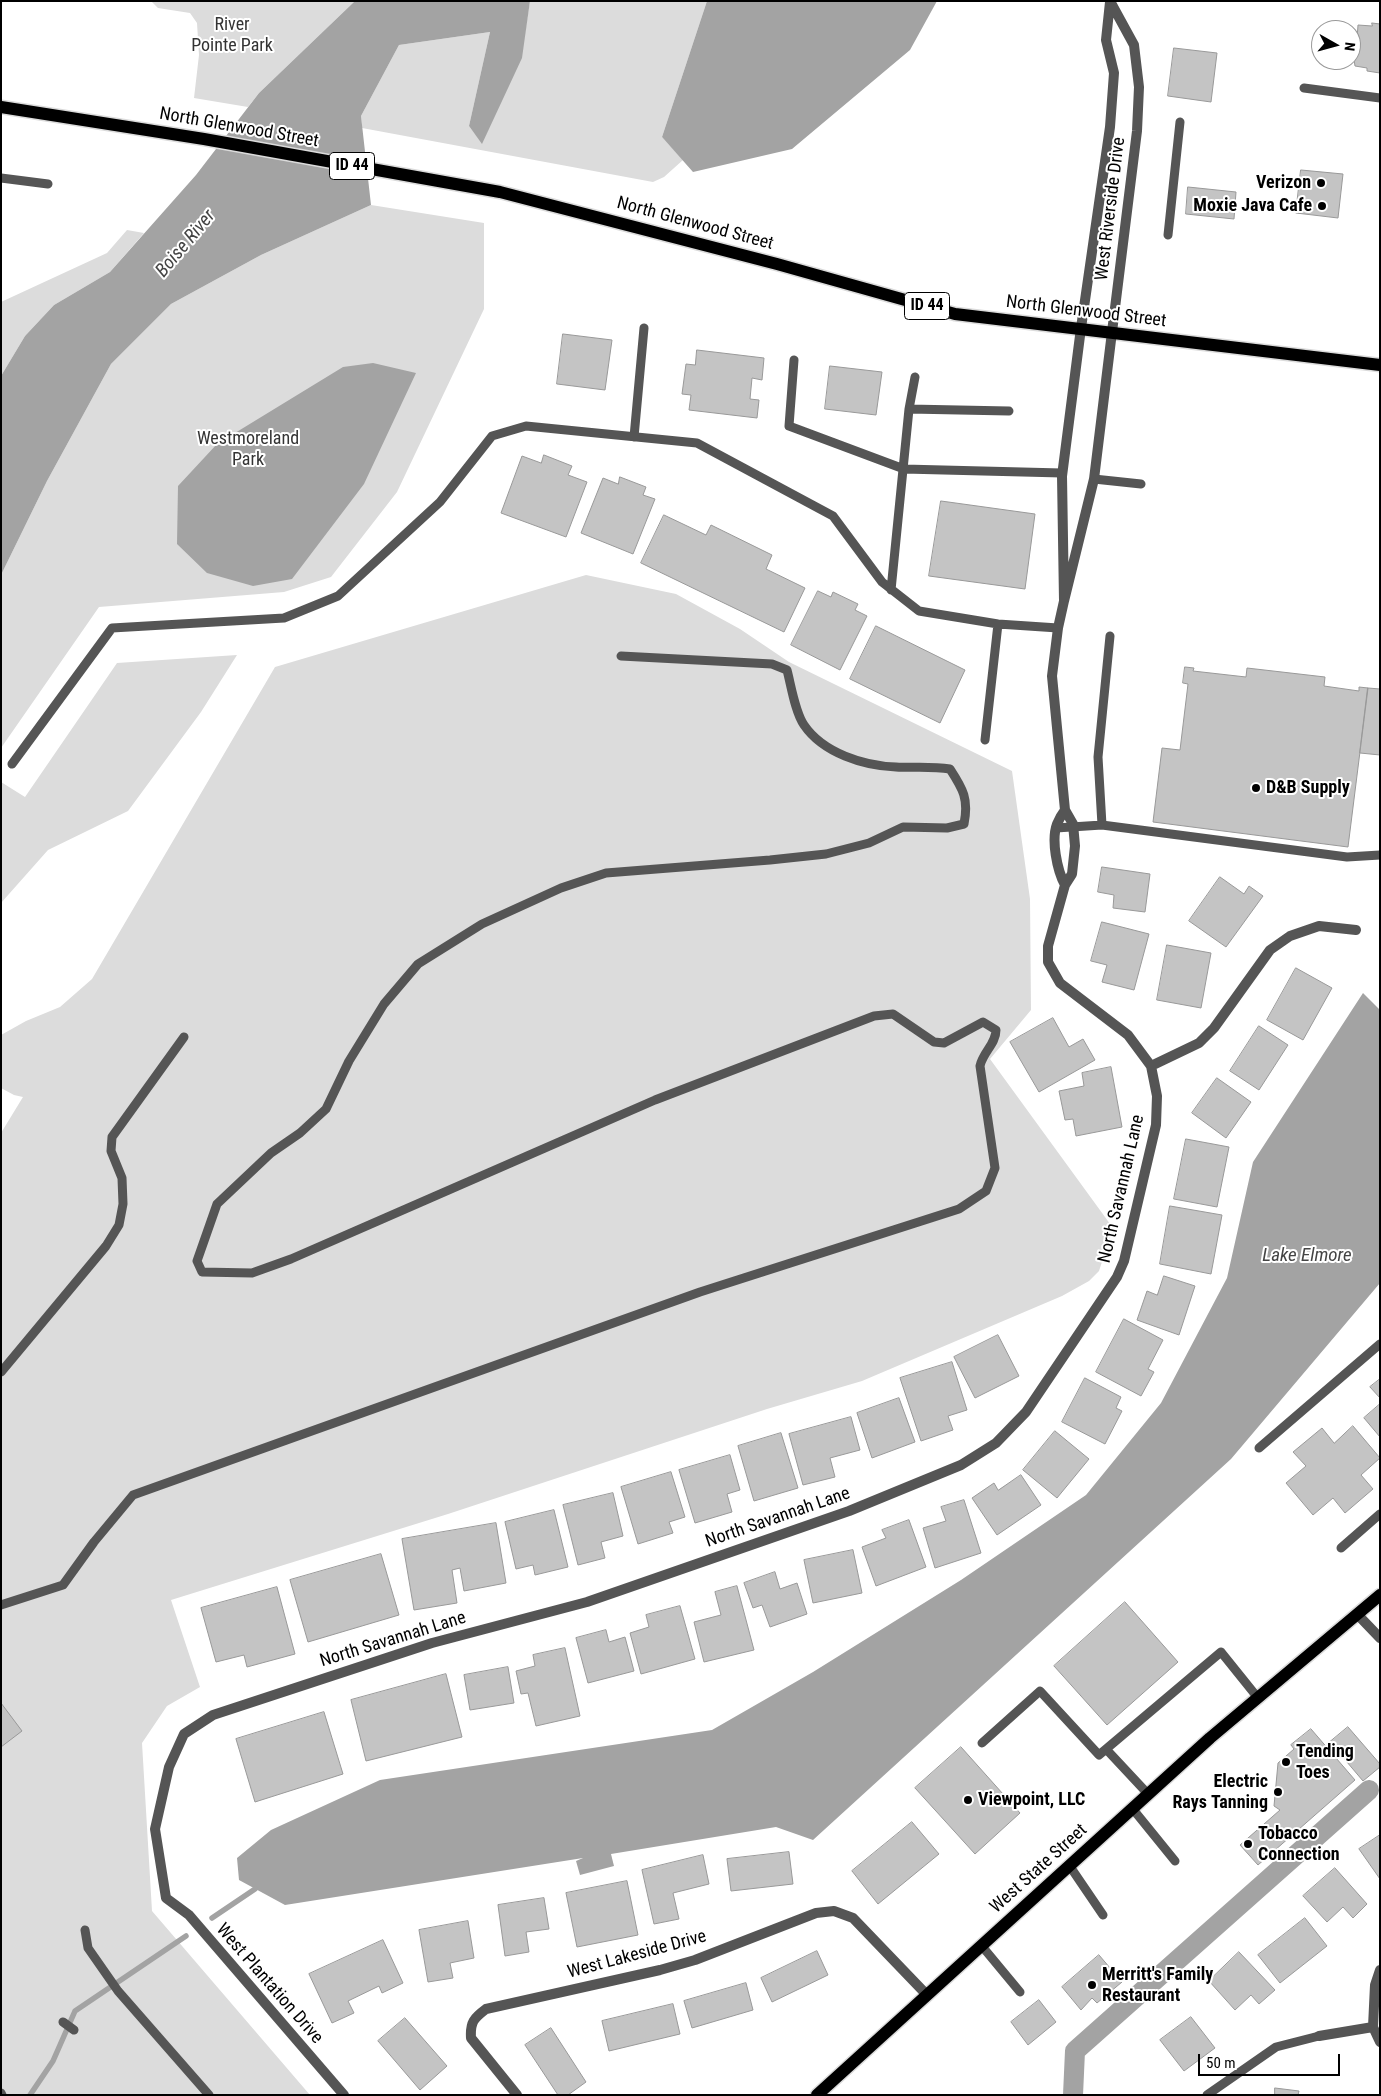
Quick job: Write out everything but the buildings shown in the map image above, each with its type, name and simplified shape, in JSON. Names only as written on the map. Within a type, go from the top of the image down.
[{"type":"main road","name":"North Glenwood Street","points":[[1,107],[204,139],[500,192],[777,264],[955,314],[1380,365]]},
{"type":"main road","name":"West State Street","points":[[816,2095],[1132,1808],[1380,1595]]},
{"type":"street","name":"West Riverside Drive","points":[[1064,601],[1062,473],[1110,127],[1114,73],[1106,40],[1110,2]]},
{"type":"street","name":"West Riverside Drive","points":[[1048,962],[1048,946],[1065,885],[1072,874],[1075,846],[1074,828],[1065,810],[1052,676],[1058,628],[1094,480],[1136,131],[1139,87],[1134,45],[1110,2]]},
{"type":"street","points":[[1065,810],[1056,828],[1055,847],[1058,873],[1065,885]]},
{"type":"street","points":[[1152,1066],[1199,1043],[1214,1028],[1270,950],[1290,936],[1320,926],[1356,930]]},
{"type":"street","name":"North Savannah Lane","points":[[166,1898],[155,1829],[169,1767],[184,1734],[213,1715],[432,1643],[587,1602],[849,1511],[962,1465],[996,1444],[1026,1412],[1109,1291],[1124,1261],[1156,1125],[1157,1096],[1152,1066],[1128,1036],[1060,983],[1048,962]]},
{"type":"street","points":[[1357,1614],[1380,1638]]},
{"type":"street","name":"West Plantation Drive","points":[[166,1898],[189,1915],[344,2095]]},
{"type":"street","name":"West Lakeside Drive","points":[[517,2095],[471,2038],[470,2027],[473,2018],[486,2009],[678,1965],[816,1913],[834,1911],[853,1918],[926,1994]]},
{"type":"street","points":[[1380,1970],[1375,1985],[1373,2027],[1380,2042]]},
{"type":"street","points":[[1319,2036],[1373,2027]]},
{"type":"lane","points":[[1304,88],[1380,98]]},
{"type":"lane","points":[[1168,235],[1180,122]]},
{"type":"lane","points":[[1,178],[48,184]]},
{"type":"lane","points":[[634,437],[644,328]]},
{"type":"lane","points":[[794,360],[789,426],[904,469],[1062,473]]},
{"type":"lane","points":[[891,590],[909,409],[915,377]]},
{"type":"lane","points":[[909,409],[1009,411]]},
{"type":"lane","points":[[12,764],[112,628],[284,618],[338,596],[440,502],[492,436],[526,426],[697,443],[833,516],[882,582],[919,610],[998,624],[1058,628]]},
{"type":"lane","points":[[1094,480],[1141,484]]},
{"type":"lane","points":[[985,740],[998,624]]},
{"type":"lane","points":[[1102,825],[1098,757],[1110,636]]},
{"type":"lane","points":[[1,1605],[63,1585],[94,1542],[133,1496],[511,1358],[700,1292],[959,1209],[986,1191],[995,1168],[980,1066],[982,1056],[996,1038],[996,1030],[983,1022],[944,1044],[934,1042],[893,1014],[874,1016],[655,1100],[291,1259],[252,1273],[202,1272],[197,1261],[217,1204],[271,1153],[300,1133],[326,1109],[349,1061],[384,1004],[418,964],[482,924],[561,888],[606,873],[826,854],[869,843],[903,827],[947,828],[964,824],[967,808],[963,788],[950,769],[931,766],[894,767],[851,760],[820,741],[804,724],[787,670],[772,664],[622,656]]},
{"type":"lane","points":[[1056,828],[1102,825],[1347,857],[1380,855]]},
{"type":"lane","points":[[1,1372],[106,1246],[119,1226],[123,1204],[122,1178],[111,1151],[112,1137],[184,1037]]},
{"type":"lane","points":[[1259,1448],[1380,1344]]},
{"type":"lane","points":[[1340,1548],[1380,1514]]},
{"type":"lane","points":[[982,1743],[1040,1690],[1099,1755],[1221,1652],[1258,1698]]},
{"type":"lane","points":[[1106,1749],[1148,1794]]},
{"type":"lane","points":[[1132,1808],[1175,1861]]},
{"type":"lane","points":[[1069,1865],[1103,1915]]},
{"type":"lane","points":[[85,1930],[88,1948],[118,1991],[209,2095]]},
{"type":"lane","points":[[981,1945],[1020,1992]]},
{"type":"lane","points":[[62,2022],[74,2030]]},
{"type":"lane","points":[[1207,2095],[1276,2047],[1319,2036]]},
{"type":"green space","name":"River Pointe Park","points":[[151,1],[355,1],[259,93],[248,107],[194,98],[199,55],[197,23],[190,13],[158,8]]},
{"type":"green space","points":[[530,1],[707,1],[662,137],[683,160],[664,177],[653,182],[362,128],[361,116],[399,45],[490,32],[469,126],[482,143],[521,58]]},
{"type":"green space","name":"Westmoreland Park","points":[[371,205],[484,223],[484,309],[397,492],[331,577],[284,592],[99,607],[1,748],[1,575],[47,481],[111,364],[171,304],[261,255]]},
{"type":"green space","points":[[127,230],[144,233],[110,272],[54,305],[25,336],[1,376],[1,302],[107,253]]},
{"type":"green space","points":[[586,575],[676,594],[740,629],[789,662],[1012,771],[1030,899],[1031,1010],[990,1059],[1113,1228],[1099,1271],[1089,1281],[1062,1296],[862,1381],[767,1409],[448,1514],[171,1600],[200,1687],[167,1706],[142,1743],[152,1911],[310,2095],[1,2095],[1,1133],[23,1097],[14,1095],[1,1088],[1,1035],[26,1021],[60,1007],[92,979],[275,667]]},
{"type":"green space","points":[[237,655],[201,712],[128,811],[48,850],[1,903],[1,782],[25,797],[117,663]]},
{"type":"water","name":"Boise River","points":[[355,1],[530,1],[522,58],[482,144],[469,126],[490,32],[399,45],[361,116],[371,205],[261,255],[171,304],[111,364],[47,481],[1,575],[1,376],[25,336],[54,305],[110,272],[196,175],[259,93]]},
{"type":"water","points":[[707,1],[937,1],[910,50],[792,149],[693,172],[662,137]]},
{"type":"water","points":[[373,363],[416,373],[364,484],[292,579],[253,586],[207,573],[177,544],[178,486],[217,444],[343,367]]},
{"type":"water","name":"Lake Elmore","points":[[1363,993],[1380,1010],[1380,1283],[1231,1459],[813,1840],[776,1827],[611,1854],[614,1866],[580,1875],[576,1861],[583,1858],[285,1905],[239,1880],[237,1858],[271,1830],[380,1780],[712,1730],[813,1672],[961,1580],[1086,1495],[1161,1403],[1227,1278],[1253,1162]]},
{"type":"waterway","points":[[1073,2095],[1075,2051],[1369,1790]]},
{"type":"waterway","points":[[212,1918],[255,1889]]},
{"type":"waterway","points":[[30,2095],[53,2061],[75,2011],[186,1936]]},
{"type":"place","name":"Verizon","points":[[1321,183]]},
{"type":"place","name":"Moxie Java Cafe","points":[[1322,206]]},
{"type":"place","name":"D&B Supply","points":[[1256,788]]},
{"type":"place","name":"Tending Toes","points":[[1286,1762]]},
{"type":"place","name":"Electric Rays Tanning","points":[[1278,1792]]},
{"type":"place","name":"Viewpoint, LLC","points":[[968,1800]]},
{"type":"place","name":"Tobacco Connection","points":[[1248,1844]]},
{"type":"place","name":"Merritt's Family Restaurant","points":[[1092,1985]]}]
